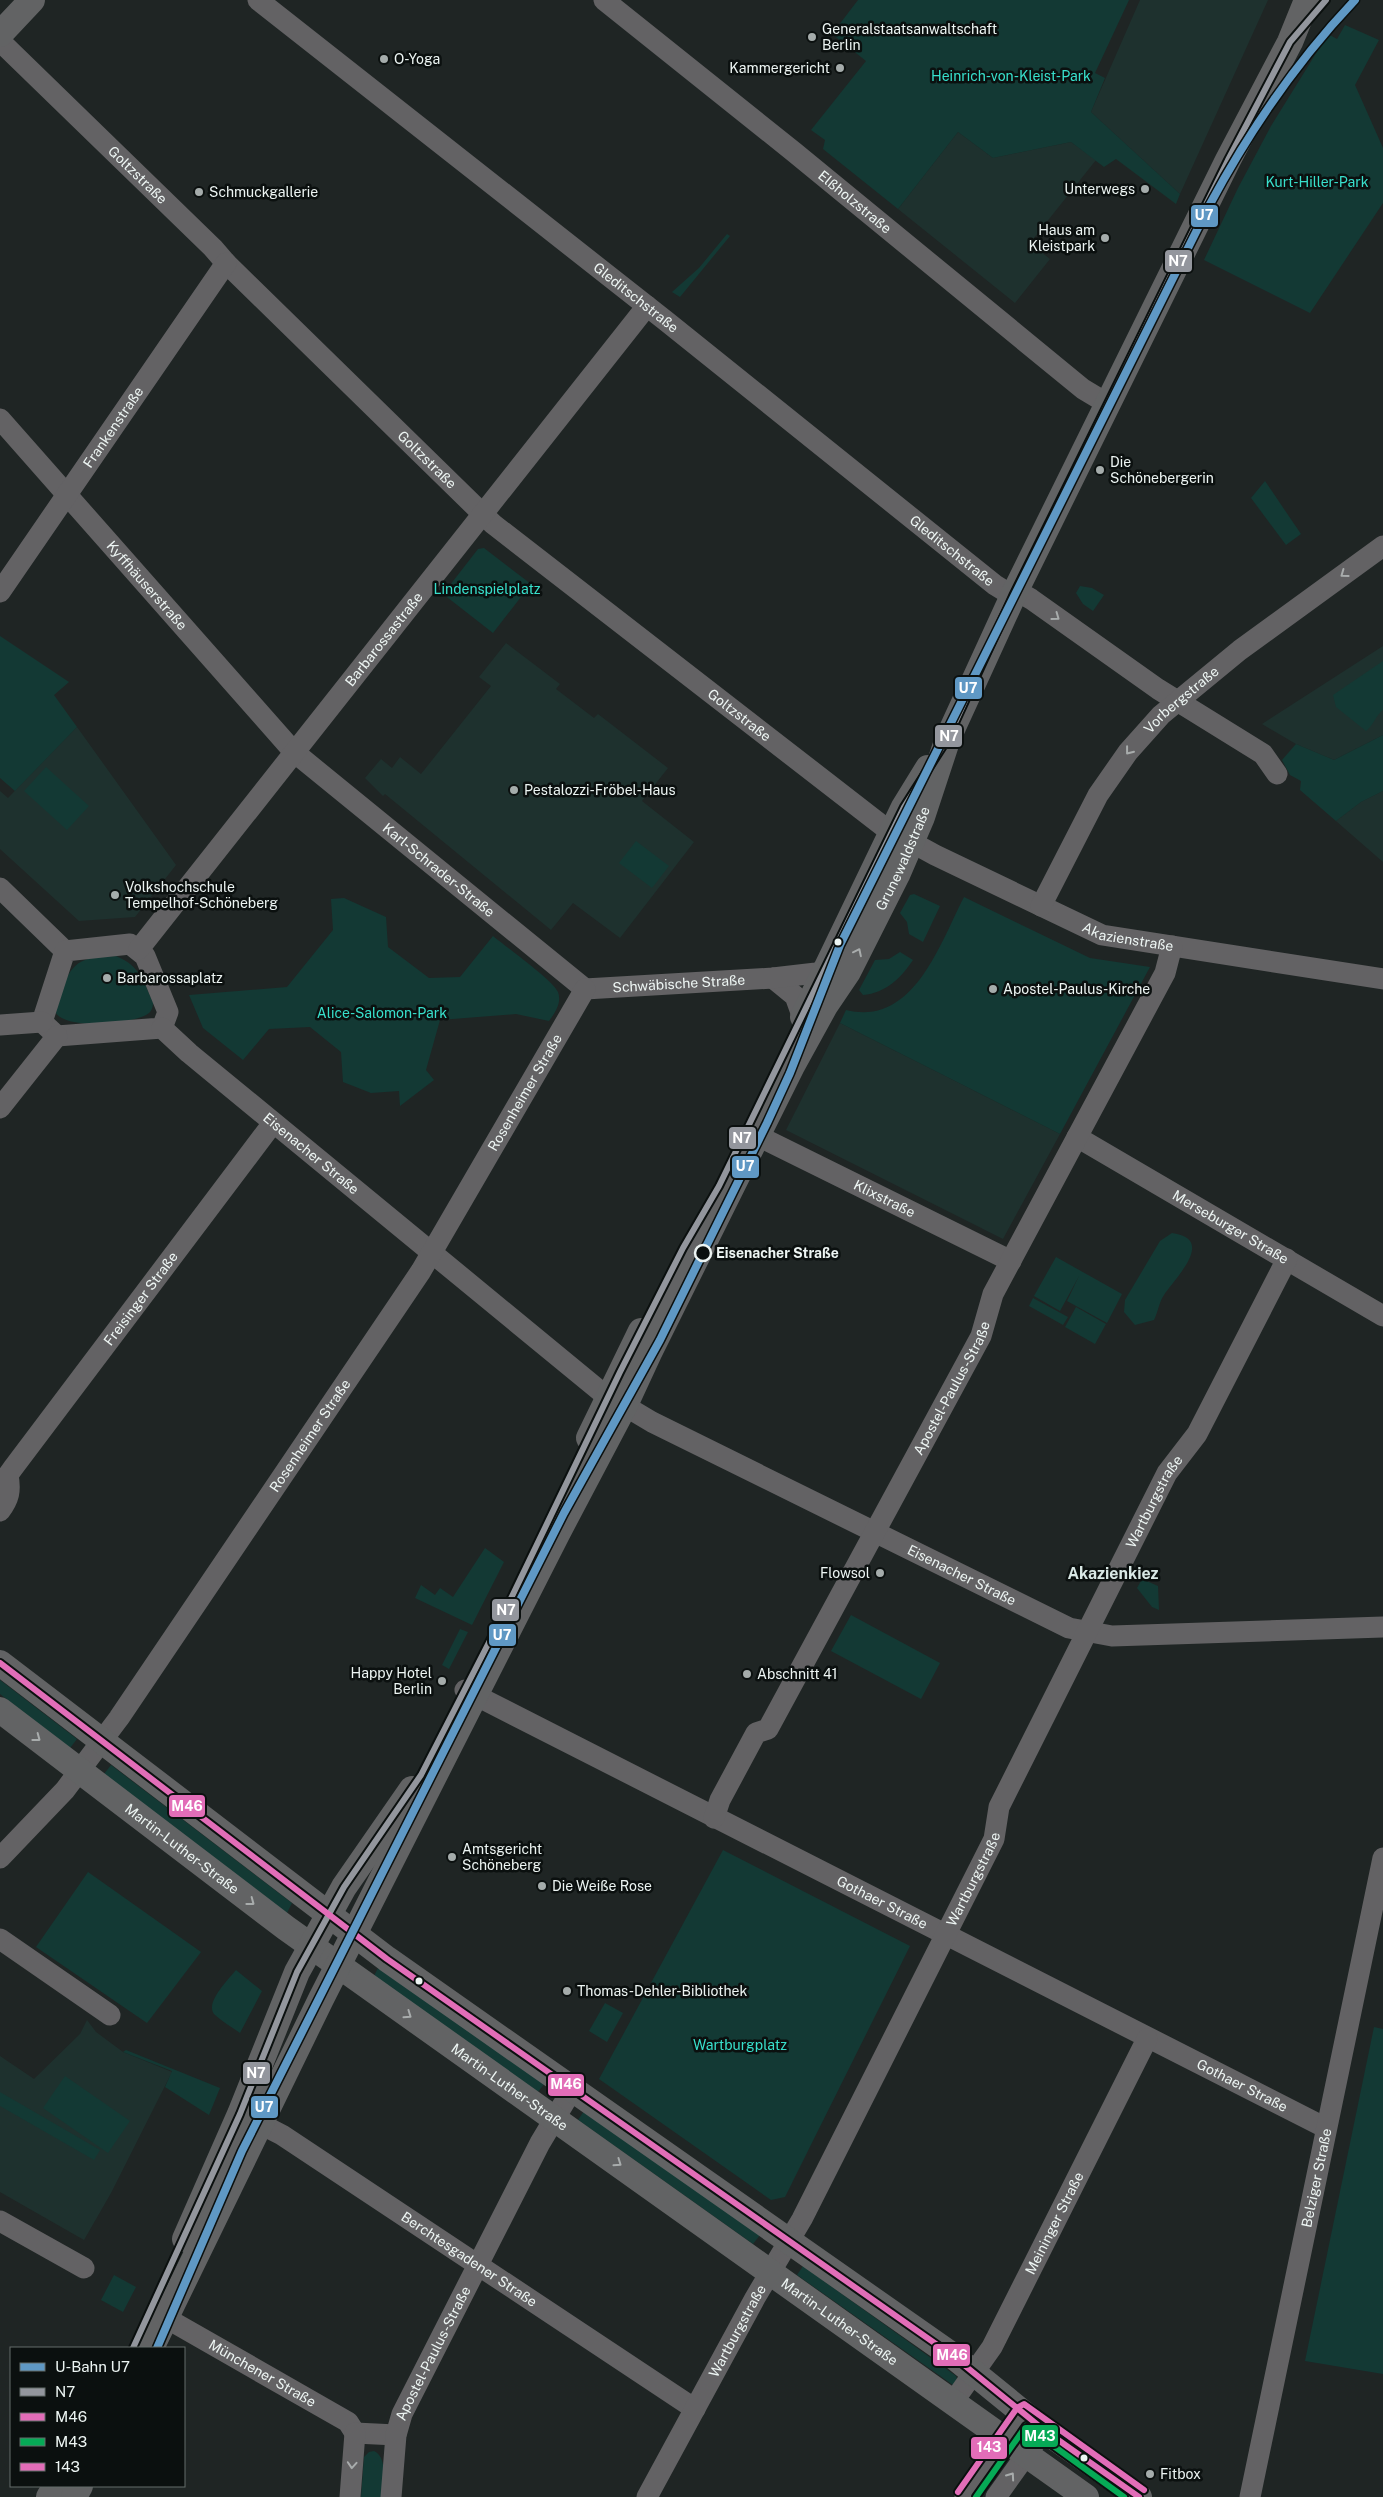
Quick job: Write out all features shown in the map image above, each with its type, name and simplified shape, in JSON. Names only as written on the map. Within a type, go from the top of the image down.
[{"type":"main road","points":[[0,34],[32,0]]},
{"type":"main road","name":"Grunewaldstraße","points":[[616,1402],[648,1352],[792,1066],[848,972],[864,917],[902,837],[922,817],[948,738],[1014,593],[1228,160],[1290,42],[1307,0]]},
{"type":"main road","name":"Grunewaldstraße","points":[[1290,42],[1326,0]]},
{"type":"main road","name":"Grunewaldstraße","points":[[134,2347],[250,2119],[339,1966],[355,1934],[470,1692],[616,1402],[683,1248],[719,1186],[826,970],[864,917]]},
{"type":"main road","points":[[0,1663],[355,1934],[952,2356],[1044,2430],[1139,2497]]},
{"type":"main road","name":"Grunewaldstraße","points":[[152,2347],[166,2318],[250,2119],[297,1972],[365,1854],[408,1796],[470,1692]]},
{"type":"main road","name":"Martin-Luther-Straße","points":[[0,1710],[311,1946],[771,2271],[1086,2497]]},
{"type":"street","name":"Gleditschstraße","points":[[258,0],[646,306],[995,585],[1031,598],[1176,701],[1263,754],[1277,774]]},
{"type":"street","name":"Elßholzstraße","points":[[604,0],[794,152],[1084,389],[1108,404]]},
{"type":"street","name":"Goltzstraße","points":[[0,41],[213,248],[481,514],[863,813],[902,837]]},
{"type":"street","name":"Frankenstraße","points":[[0,592],[226,263]]},
{"type":"street","name":"Barbarossastraße","points":[[139,949],[646,306]]},
{"type":"street","name":"Kyffhäuserstraße","points":[[0,419],[294,752]]},
{"type":"street","name":"Vorbergstraße","points":[[1041,906],[1082,825],[1112,774],[1142,735],[1176,701],[1240,650],[1383,546]]},
{"type":"street","name":"Karl-Schrader-Straße","points":[[294,752],[585,989]]},
{"type":"street","name":"Akazienstraße","points":[[902,837],[1102,935],[1383,979]]},
{"type":"street","points":[[0,888],[65,951]]},
{"type":"street","points":[[0,1025],[50,1029],[162,1028],[168,1012],[145,956],[139,949],[130,944],[65,951]]},
{"type":"street","name":"Apostel-Paulus-Straße","points":[[714,1818],[720,1800],[756,1733],[768,1729],[876,1534],[981,1336],[994,1294],[1165,973],[1172,946]]},
{"type":"street","points":[[0,1108],[50,1029],[65,951]]},
{"type":"street","name":"Schwäbische Straße","points":[[585,989],[773,978],[826,970]]},
{"type":"street","points":[[773,978],[795,996],[803,1018]]},
{"type":"street","name":"Rosenheimer Straße","points":[[0,1858],[65,1790],[102,1741],[432,1253],[585,989]]},
{"type":"street","name":"Eisenacher Straße","points":[[162,1028],[273,1123],[616,1402],[876,1534],[1069,1628],[1087,1633],[1112,1636],[1383,1627]]},
{"type":"street","name":"Freisinger Straße","points":[[0,1511],[9,1500],[10,1488],[4,1476],[273,1123]]},
{"type":"street","name":"Klixstraße","points":[[758,1136],[1011,1261]]},
{"type":"street","name":"Merseburger Straße","points":[[1077,1137],[1383,1316]]},
{"type":"street","name":"Wartburgstraße","points":[[647,2497],[771,2271],[790,2240],[994,1839],[999,1807],[1167,1472],[1197,1434],[1287,1259]]},
{"type":"street","name":"Gothaer Straße","points":[[470,1692],[1147,2039],[1326,2128]]},
{"type":"street","name":"Belziger Straße","points":[[1250,2497],[1383,1858]]},
{"type":"street","points":[[0,1939],[110,2015]]},
{"type":"street","name":"Meininger Straße","points":[[953,2402],[992,2347],[1147,2039]]},
{"type":"street","name":"Apostel-Paulus-Straße","points":[[391,2497],[396,2435],[402,2414],[554,2118],[573,2088]]},
{"type":"street","name":"Berchtesgadener Straße","points":[[250,2119],[282,2135],[695,2409]]},
{"type":"street","points":[[0,2221],[84,2268]]},
{"type":"street","name":"Münchener Straße","points":[[166,2318],[348,2422],[355,2433]]},
{"type":"street","points":[[965,2497],[1024,2413]]},
{"type":"street","points":[[996,2497],[1044,2430]]},
{"type":"street","points":[[350,2497],[355,2433]]},
{"type":"street","name":"Apostel-Paulus-Straße","points":[[355,2433],[396,2435]]},
{"type":"shaded area","points":[[1140,0],[1268,0],[1180,194],[1091,112]]},
{"type":"shaded area","points":[[958,132],[993,158],[1071,142],[1096,160],[1030,243],[1050,259],[1015,303],[898,209]]},
{"type":"shaded area","name":"Pestalozzi-Fröbel-Haus","points":[[506,643],[560,684],[556,689],[594,718],[598,714],[668,768],[642,801],[694,842],[620,938],[573,903],[551,930],[385,794],[383,796],[365,778],[381,759],[392,768],[400,757],[421,774],[491,686],[479,677]]},
{"type":"shaded area","points":[[1383,646],[1383,735],[1334,760],[1296,744],[1262,724]]},
{"type":"shaded area","points":[[77,727],[176,865],[135,917],[79,921],[0,849],[0,791],[8,798]]},
{"type":"shaded area","points":[[1383,791],[1383,862],[1336,821],[1361,802]]},
{"type":"shaded area","points":[[840,1023],[1060,1134],[1003,1239],[786,1130]]},
{"type":"shaded area","points":[[87,2020],[96,2032],[123,2052],[172,2072],[111,2193],[84,2240],[0,2192],[0,2056],[34,2079],[80,2034]]},
{"type":"green space","name":"Heinrich-von-Kleist-Park","points":[[858,0],[1129,0],[1095,73],[1105,78],[1091,112],[1180,194],[1176,204],[1116,159],[1104,167],[1071,142],[993,158],[958,132],[898,209],[823,149],[825,140],[811,130],[866,61],[832,34]]},
{"type":"green space","name":"Kurt-Hiller-Park","points":[[1345,25],[1379,40],[1355,85],[1383,148],[1383,203],[1310,313],[1204,260],[1238,188],[1271,126],[1328,34],[1337,39]]},
{"type":"green space","points":[[727,234],[730,236],[680,297],[672,292],[699,268]]},
{"type":"green space","points":[[1265,481],[1301,534],[1286,545],[1251,498]]},
{"type":"green space","name":"Lindenspielplatz","points":[[484,548],[531,584],[493,633],[443,594],[478,549]]},
{"type":"green space","points":[[1080,586],[1092,588],[1104,595],[1093,611],[1083,604],[1076,593]]},
{"type":"green space","points":[[0,636],[69,682],[54,695],[77,727],[15,791],[0,778]]},
{"type":"green space","points":[[1383,661],[1383,710],[1366,731],[1336,707],[1333,695]]},
{"type":"green space","points":[[1383,735],[1383,791],[1361,802],[1336,821],[1300,790],[1301,781],[1290,775],[1282,760],[1296,744],[1334,760]]},
{"type":"green space","points":[[46,767],[89,806],[67,830],[24,791]]},
{"type":"green space","points":[[636,841],[669,866],[652,888],[619,863]]},
{"type":"green space","points":[[914,894],[940,906],[923,942],[909,934],[907,922],[900,913],[910,895]]},
{"type":"green space","points":[[964,897],[1090,958],[1150,967],[1060,1134],[840,1023],[846,1010],[870,1012],[890,1006],[907,994],[922,977],[934,957]]},
{"type":"green space","name":"Alice-Salomon-Park","points":[[344,898],[386,917],[388,947],[429,978],[460,977],[493,936],[555,987],[559,996],[556,1011],[549,1021],[516,1014],[440,1020],[426,1070],[434,1080],[400,1106],[399,1091],[371,1093],[343,1082],[341,1052],[310,1027],[269,1029],[243,1060],[203,1028],[189,995],[287,987],[333,930],[331,899]]},
{"type":"green space","points":[[900,952],[913,960],[903,973],[886,988],[863,995],[859,990],[875,960],[889,959]]},
{"type":"green space","points":[[116,956],[130,964],[140,974],[153,1002],[150,1012],[127,1021],[99,1024],[72,1022],[56,1013],[64,982],[78,963],[96,957]]},
{"type":"green space","points":[[1172,1233],[1185,1237],[1191,1243],[1192,1251],[1189,1260],[1162,1298],[1154,1320],[1135,1325],[1124,1312],[1125,1300],[1160,1241]]},
{"type":"green space","points":[[1056,1257],[1122,1294],[1107,1323],[1067,1301],[1079,1276],[1060,1311],[1034,1296]]},
{"type":"green space","points":[[1033,1298],[1068,1317],[1063,1325],[1029,1306]]},
{"type":"green space","points":[[1076,1307],[1106,1324],[1095,1344],[1065,1327]]},
{"type":"green space","points":[[485,1548],[504,1562],[472,1625],[415,1598],[421,1585],[435,1595],[440,1588],[453,1597]]},
{"type":"green space","points":[[1142,1579],[1158,1586],[1159,1610],[1152,1607],[1137,1588]]},
{"type":"green space","points":[[851,1615],[940,1663],[921,1699],[831,1651]]},
{"type":"green space","points":[[460,1629],[468,1632],[449,1669],[442,1665]]},
{"type":"green space","points":[[0,1680],[77,1739],[70,1748],[0,1694]]},
{"type":"green space","points":[[111,1765],[292,1903],[287,1913],[104,1774]]},
{"type":"green space","name":"Wartburgplatz","points":[[723,1850],[910,1946],[785,2197],[771,2200],[599,2079]]},
{"type":"green space","points":[[88,1872],[201,1952],[147,2023],[36,1947]]},
{"type":"green space","points":[[378,1968],[545,2083],[538,2092],[374,1976]]},
{"type":"green space","points":[[236,1970],[262,1991],[240,2033],[217,2017],[212,2009],[215,1997]]},
{"type":"green space","points":[[605,2003],[623,2013],[607,2042],[589,2031]]},
{"type":"green space","points":[[1374,2027],[1383,2029],[1383,2374],[1305,2361]]},
{"type":"green space","points":[[126,2050],[220,2088],[209,2115],[165,2087],[172,2071],[123,2052]]},
{"type":"green space","points":[[65,2076],[130,2121],[108,2153],[43,2108]]},
{"type":"green space","points":[[0,2092],[100,2150],[94,2160],[0,2106]]},
{"type":"green space","points":[[584,2111],[760,2235],[753,2244],[578,2120]]},
{"type":"green space","points":[[803,2266],[956,2376],[957,2379],[953,2385],[797,2275]]},
{"type":"green space","points":[[114,2275],[136,2287],[123,2312],[101,2300]]},
{"type":"green space","points":[[374,2451],[382,2459],[384,2471],[381,2497],[361,2497],[364,2457],[369,2452]]},
{"type":"metro line","name":"U7","points":[[157,2347],[242,2151],[564,1513],[660,1340],[790,1073],[840,945],[1209,206],[1240,151],[1275,98],[1313,48],[1355,0]]},
{"type":"transit line","name":"N7","points":[[133,2347],[240,2114],[297,1972],[344,1887],[421,1775],[503,1615],[620,1372],[683,1248],[719,1186],[904,807],[948,738],[1013,596],[1228,160],[1290,42],[1326,0]]},
{"type":"transit line","name":"M46","points":[[0,1663],[387,1959],[953,2356],[1044,2430],[1139,2497]]},
{"type":"transit line","name":"143","points":[[958,2492],[1017,2408],[1024,2404],[1144,2490]]},
{"type":"transit line","name":"M43","points":[[976,2497],[1026,2426],[1124,2497]]},
{"type":"place","name":"Generalstaatsanwaltschaft Berlin","points":[[812,37]]},
{"type":"place","name":"O-Yoga","points":[[384,59]]},
{"type":"place","name":"Kammergericht","points":[[840,68]]},
{"type":"place","name":"Unterwegs","points":[[1145,189]]},
{"type":"place","name":"Schmuckgallerie","points":[[199,192]]},
{"type":"place","name":"Haus am Kleistpark","points":[[1105,238]]},
{"type":"place","name":"Die Schönebergerin","points":[[1100,470]]},
{"type":"place","name":"Pestalozzi-Fröbel-Haus","points":[[514,790]]},
{"type":"place","name":"Volkshochschule Tempelhof-Schöneberg","points":[[115,895]]},
{"type":"place","name":"Barbarossaplatz","points":[[107,978]]},
{"type":"place","name":"Apostel-Paulus-Kirche","points":[[993,989]]},
{"type":"place","name":"Eisenacher Straße","points":[[703,1253]]},
{"type":"place","name":"Flowsol","points":[[880,1573]]},
{"type":"place","name":"Abschnitt 41","points":[[747,1674]]},
{"type":"place","name":"Happy Hotel Berlin","points":[[442,1681]]},
{"type":"place","name":"Amtsgericht Schöneberg","points":[[452,1857]]},
{"type":"place","name":"Die Weiße Rose","points":[[542,1886]]},
{"type":"place","name":"Thomas-Dehler-Bibliothek","points":[[567,1991]]},
{"type":"place","name":"Fitbox","points":[[1150,2474]]},
{"type":"district","name":"Akazienkiez","points":[[1113,1573]]}]
